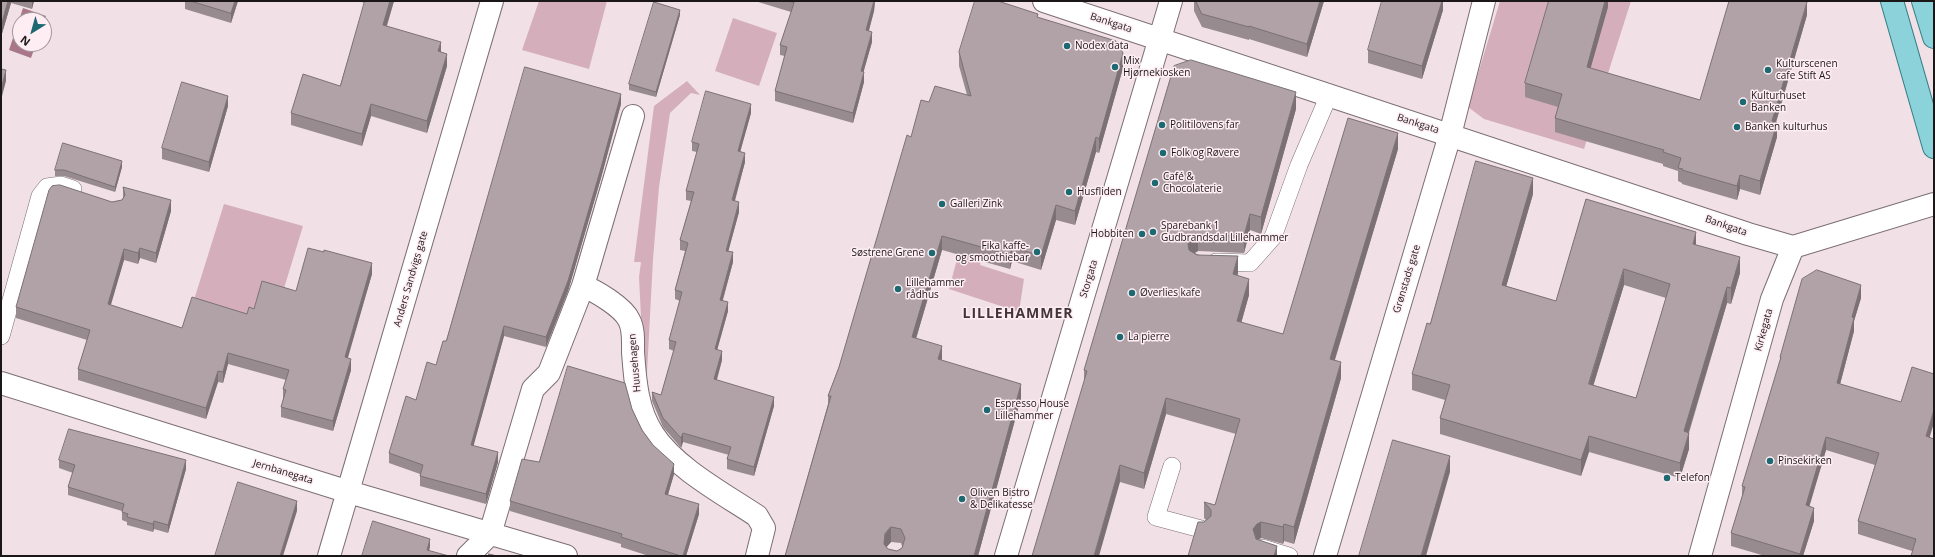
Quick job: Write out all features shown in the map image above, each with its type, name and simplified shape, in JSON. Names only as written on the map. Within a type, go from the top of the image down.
[{"type":"main road","points":[[1892,1],[1934,147]]},
{"type":"main road","points":[[1923,1],[1934,37]]},
{"type":"street","name":"Anders Sandvigs gate","points":[[329,556],[492,1]]},
{"type":"street","name":"Bankgata","points":[[1044,1],[1160,38],[1748,234],[1793,247]]},
{"type":"street","name":"Storgata","points":[[1006,556],[1171,1]]},
{"type":"street","name":"Grønstads gate","points":[[1325,556],[1450,135],[1484,1]]},
{"type":"street","points":[[468,556],[490,534],[533,389],[549,373],[583,286],[633,116]]},
{"type":"street","points":[[1793,247],[1934,204]]},
{"type":"street","name":"Kirkegata","points":[[1700,556],[1772,299],[1793,247]]},
{"type":"street","name":"Huusehagen","points":[[583,286],[594,290],[622,311],[629,319],[632,329],[636,388],[643,412],[653,434],[670,454],[684,467],[757,516],[764,528],[757,556]]},
{"type":"street","name":"Jernbanegata","points":[[1,383],[349,492],[566,556]]},
{"type":"lane","points":[[1198,261],[1250,263],[1273,236],[1299,165],[1329,94]]},
{"type":"lane","points":[[1,336],[40,196],[47,187],[61,185],[88,194]]},
{"type":"lane","points":[[1172,466],[1156,517],[1201,529]]},
{"type":"lane","points":[[1264,548],[1289,556]]},
{"type":"shaded area","points":[[539,1],[607,1],[589,69],[522,50]]},
{"type":"shaded area","points":[[1500,1],[1631,1],[1584,149],[1484,119],[1468,107]]},
{"type":"shaded area","points":[[23,8],[34,12],[22,12]]},
{"type":"shaded area","points":[[733,18],[777,33],[759,86],[715,71]]},
{"type":"shaded area","points":[[12,41],[12,51],[9,50]]},
{"type":"shaded area","points":[[14,52],[33,52],[31,58]]},
{"type":"shaded area","points":[[687,81],[700,95],[691,93],[670,113],[659,187],[653,259],[647,373],[644,376],[639,277],[641,262],[634,262],[654,106]]},
{"type":"shaded area","points":[[224,204],[303,226],[282,295],[260,290],[244,339],[187,322]]},
{"type":"shaded area","points":[[970,211],[982,244],[980,265],[1024,279],[1019,312],[949,289]]},
{"type":"building","points":[[1,1],[8,1],[1,26]]},
{"type":"building","points":[[191,1],[235,1],[231,13]]},
{"type":"building","points":[[365,1],[390,1],[383,25],[441,42],[438,51],[447,54],[427,121],[371,104],[362,134],[291,113],[303,74],[340,86]]},
{"type":"building","points":[[788,1],[874,1],[866,30],[872,32],[861,71],[864,72],[853,113],[775,91],[787,47],[780,45],[794,3]]},
{"type":"building","points":[[975,1],[998,1],[1038,14],[1037,17],[1116,41],[1123,53],[1099,139],[1096,137],[1075,211],[1056,205],[1041,256],[1012,247],[1010,255],[942,236],[912,337],[942,346],[938,359],[1021,384],[974,556],[785,556],[831,396],[828,396],[839,367],[907,135],[911,137],[921,100],[929,102],[935,86],[971,96],[959,52]],"holes":[[[891,527],[901,529],[905,538],[902,548],[897,551],[888,549],[884,544],[885,534]]]},
{"type":"building","points":[[1196,1],[1320,1],[1307,44],[1249,26],[1202,14]]},
{"type":"building","points":[[1382,1],[1442,1],[1422,66],[1368,50]]},
{"type":"building","name":"Kulturhuset Banken","points":[[1549,1],[1605,1],[1587,67],[1700,100],[1729,1],[1807,2],[1772,121],[1777,123],[1760,181],[1740,175],[1737,186],[1682,170],[1683,169],[1678,168],[1681,158],[1663,152],[1664,150],[1555,118],[1562,94],[1525,83]]},
{"type":"building","points":[[654,2],[680,10],[656,92],[629,84]]},
{"type":"building","points":[[1191,60],[1296,92],[1261,217],[1250,214],[1244,236],[1198,235],[1190,239],[1188,244],[1189,250],[1197,255],[1238,256],[1233,274],[1249,279],[1237,321],[1283,334],[1348,118],[1398,133],[1330,359],[1341,362],[1294,527],[1284,524],[1283,527],[1261,522],[1253,529],[1256,539],[1277,546],[1274,556],[1188,556],[1198,522],[1204,522],[1211,516],[1211,510],[1204,502],[1215,505],[1240,419],[1166,398],[1144,473],[1120,465],[1094,556],[1032,556],[1087,371],[1084,370],[1174,66]]},
{"type":"building","points":[[525,67],[621,94],[568,281],[546,337],[504,326],[471,445],[498,452],[486,494],[420,476],[423,465],[389,453],[406,396],[416,400],[427,362],[436,365],[443,341],[446,341]]},
{"type":"building","points":[[1,69],[6,70],[1,89]]},
{"type":"building","points":[[182,82],[228,96],[209,162],[162,148]]},
{"type":"building","points":[[706,91],[751,104],[738,151],[745,153],[732,200],[739,202],[726,251],[733,252],[720,300],[728,302],[715,349],[722,351],[714,379],[774,397],[754,467],[727,459],[731,447],[683,433],[681,438],[663,418],[652,392],[661,395],[676,342],[669,340],[682,292],[675,290],[688,243],[680,240],[694,192],[686,191],[699,144],[692,142]]},
{"type":"building","points":[[63,143],[122,161],[115,187],[64,170],[55,170]]},
{"type":"building","points":[[1476,161],[1533,178],[1502,285],[1556,301],[1586,199],[1696,232],[1693,244],[1740,257],[1731,288],[1727,287],[1684,431],[1689,433],[1680,463],[1589,436],[1581,460],[1440,418],[1450,385],[1412,374],[1427,323],[1430,324]],"holes":[[[1624,269],[1670,284],[1636,398],[1589,384]]]},
{"type":"building","points":[[60,185],[112,202],[122,200],[125,195],[123,187],[171,200],[156,253],[140,248],[138,253],[124,249],[108,304],[182,328],[192,297],[247,314],[249,307],[254,309],[262,281],[296,291],[308,248],[324,252],[324,250],[372,263],[345,357],[351,359],[333,421],[281,407],[286,390],[283,389],[289,370],[228,353],[223,372],[218,371],[206,408],[78,369],[90,330],[16,307],[49,190],[52,186]]},
{"type":"building","points":[[1817,270],[1861,285],[1837,383],[1901,402],[1912,367],[1934,374],[1934,410],[1926,436],[1934,439],[1934,556],[1911,556],[1916,539],[1858,521],[1879,453],[1826,437],[1806,505],[1814,508],[1800,554],[1731,533],[1745,487],[1742,486],[1781,357],[1802,279]]},
{"type":"building","points":[[568,366],[625,383],[632,409],[642,430],[653,445],[674,464],[665,494],[699,504],[683,556],[621,537],[622,534],[510,501],[522,459],[539,462]]},
{"type":"building","points":[[69,429],[186,460],[168,525],[154,521],[153,524],[127,517],[128,514],[122,512],[124,504],[68,487],[75,465],[59,460]]},
{"type":"building","points":[[1393,440],[1450,456],[1421,556],[1359,556]]},
{"type":"building","points":[[238,482],[297,501],[280,556],[215,556]]},
{"type":"building","points":[[373,521],[430,539],[427,550],[449,556],[362,556]]},
{"type":"place","name":"Nodex data","points":[[1067,46]]},
{"type":"place","name":"Mix Hjørnekiosken","points":[[1115,67]]},
{"type":"place","name":"Kulturscenen cafe Stift AS","points":[[1768,70]]},
{"type":"place","name":"Kulturhuset Banken","points":[[1743,102]]},
{"type":"place","name":"Politilovens far","points":[[1162,125]]},
{"type":"place","name":"Banken kulturhus","points":[[1737,127]]},
{"type":"place","name":"Folk og Røvere","points":[[1163,153]]},
{"type":"place","name":"Café & Chocolaterie","points":[[1155,183]]},
{"type":"place","name":"Husfliden","points":[[1069,192]]},
{"type":"place","name":"Galleri Zink","points":[[942,204]]},
{"type":"place","name":"Sparebank 1 Gudbrandsdal Lillehammer","points":[[1153,232]]},
{"type":"place","name":"Hobbiten","points":[[1142,234]]},
{"type":"place","name":"Fika kaffe- og smoothiebar","points":[[1037,252]]},
{"type":"place","name":"Søstrene Grene","points":[[932,253]]},
{"type":"place","name":"Lillehammer rådhus","points":[[898,289]]},
{"type":"place","name":"Øverlies kafe","points":[[1132,293]]},
{"type":"place","name":"La pierre","points":[[1120,337]]},
{"type":"place","name":"Espresso House Lillehammer","points":[[987,410]]},
{"type":"place","name":"Pinsekirken","points":[[1770,461]]},
{"type":"place","name":"Telefon","points":[[1667,478]]},
{"type":"place","name":"Oliven Bistro & Delikatesse","points":[[962,499]]},
{"type":"district","name":"LILLEHAMMER","points":[[1018,314]]}]
